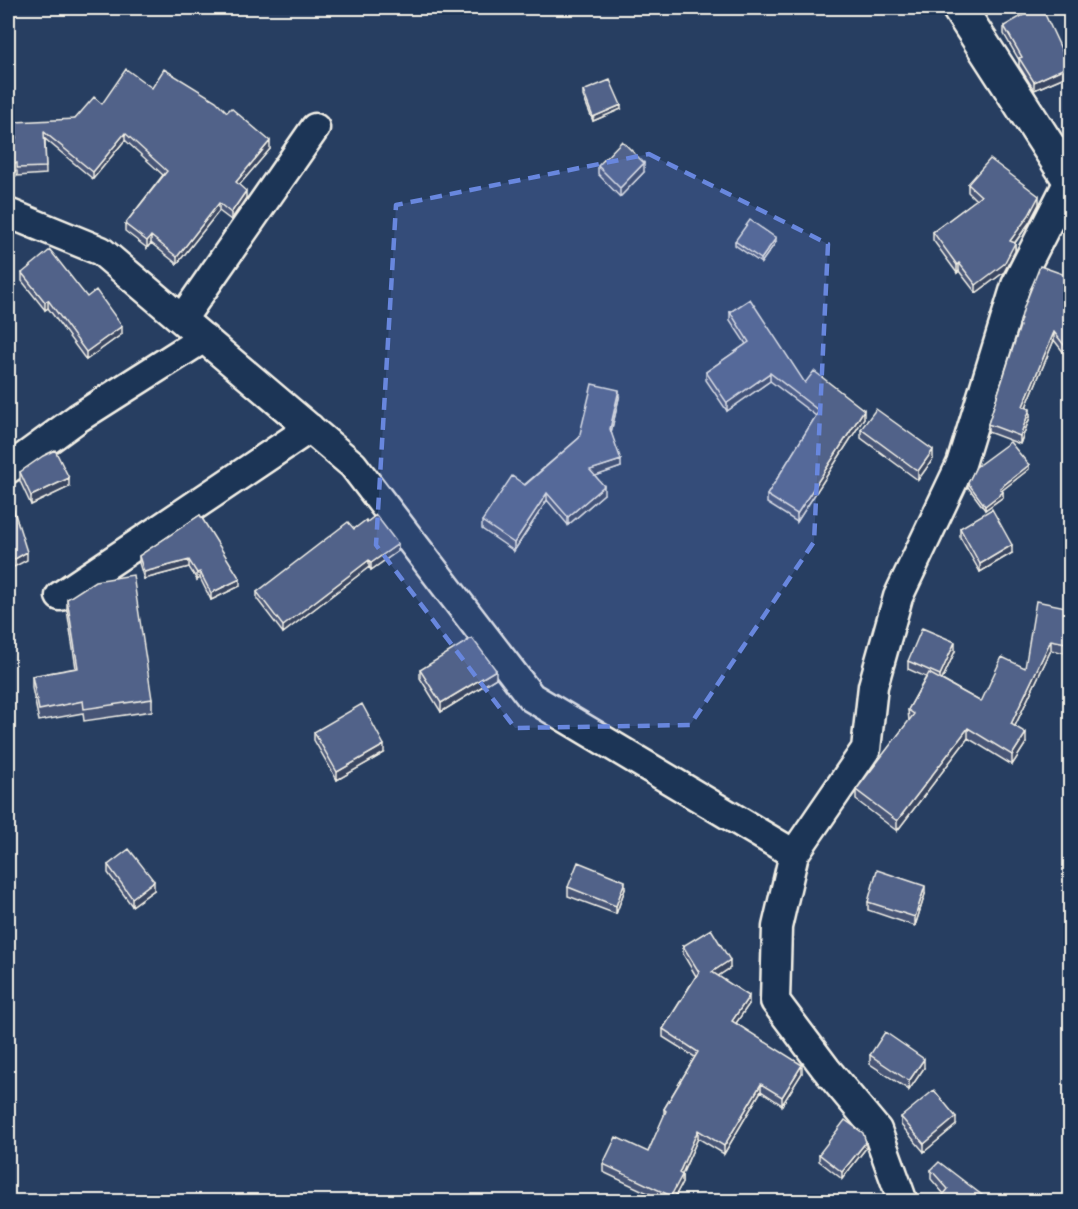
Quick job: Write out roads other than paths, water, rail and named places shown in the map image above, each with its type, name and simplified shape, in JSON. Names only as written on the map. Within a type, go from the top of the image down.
[{"type":"street","points":[[903,1202],[876,1130],[775,1001],[777,927],[795,854],[866,749],[873,686],[898,597],[961,464],[1016,285],[1070,179],[959,8]]},
{"type":"street","points":[[182,319],[315,128]]},
{"type":"street","points":[[8,213],[101,251],[353,465],[531,698],[795,854]]},
{"type":"street","points":[[8,470],[78,418],[204,338]]},
{"type":"street","points":[[60,596],[310,428]]}]
